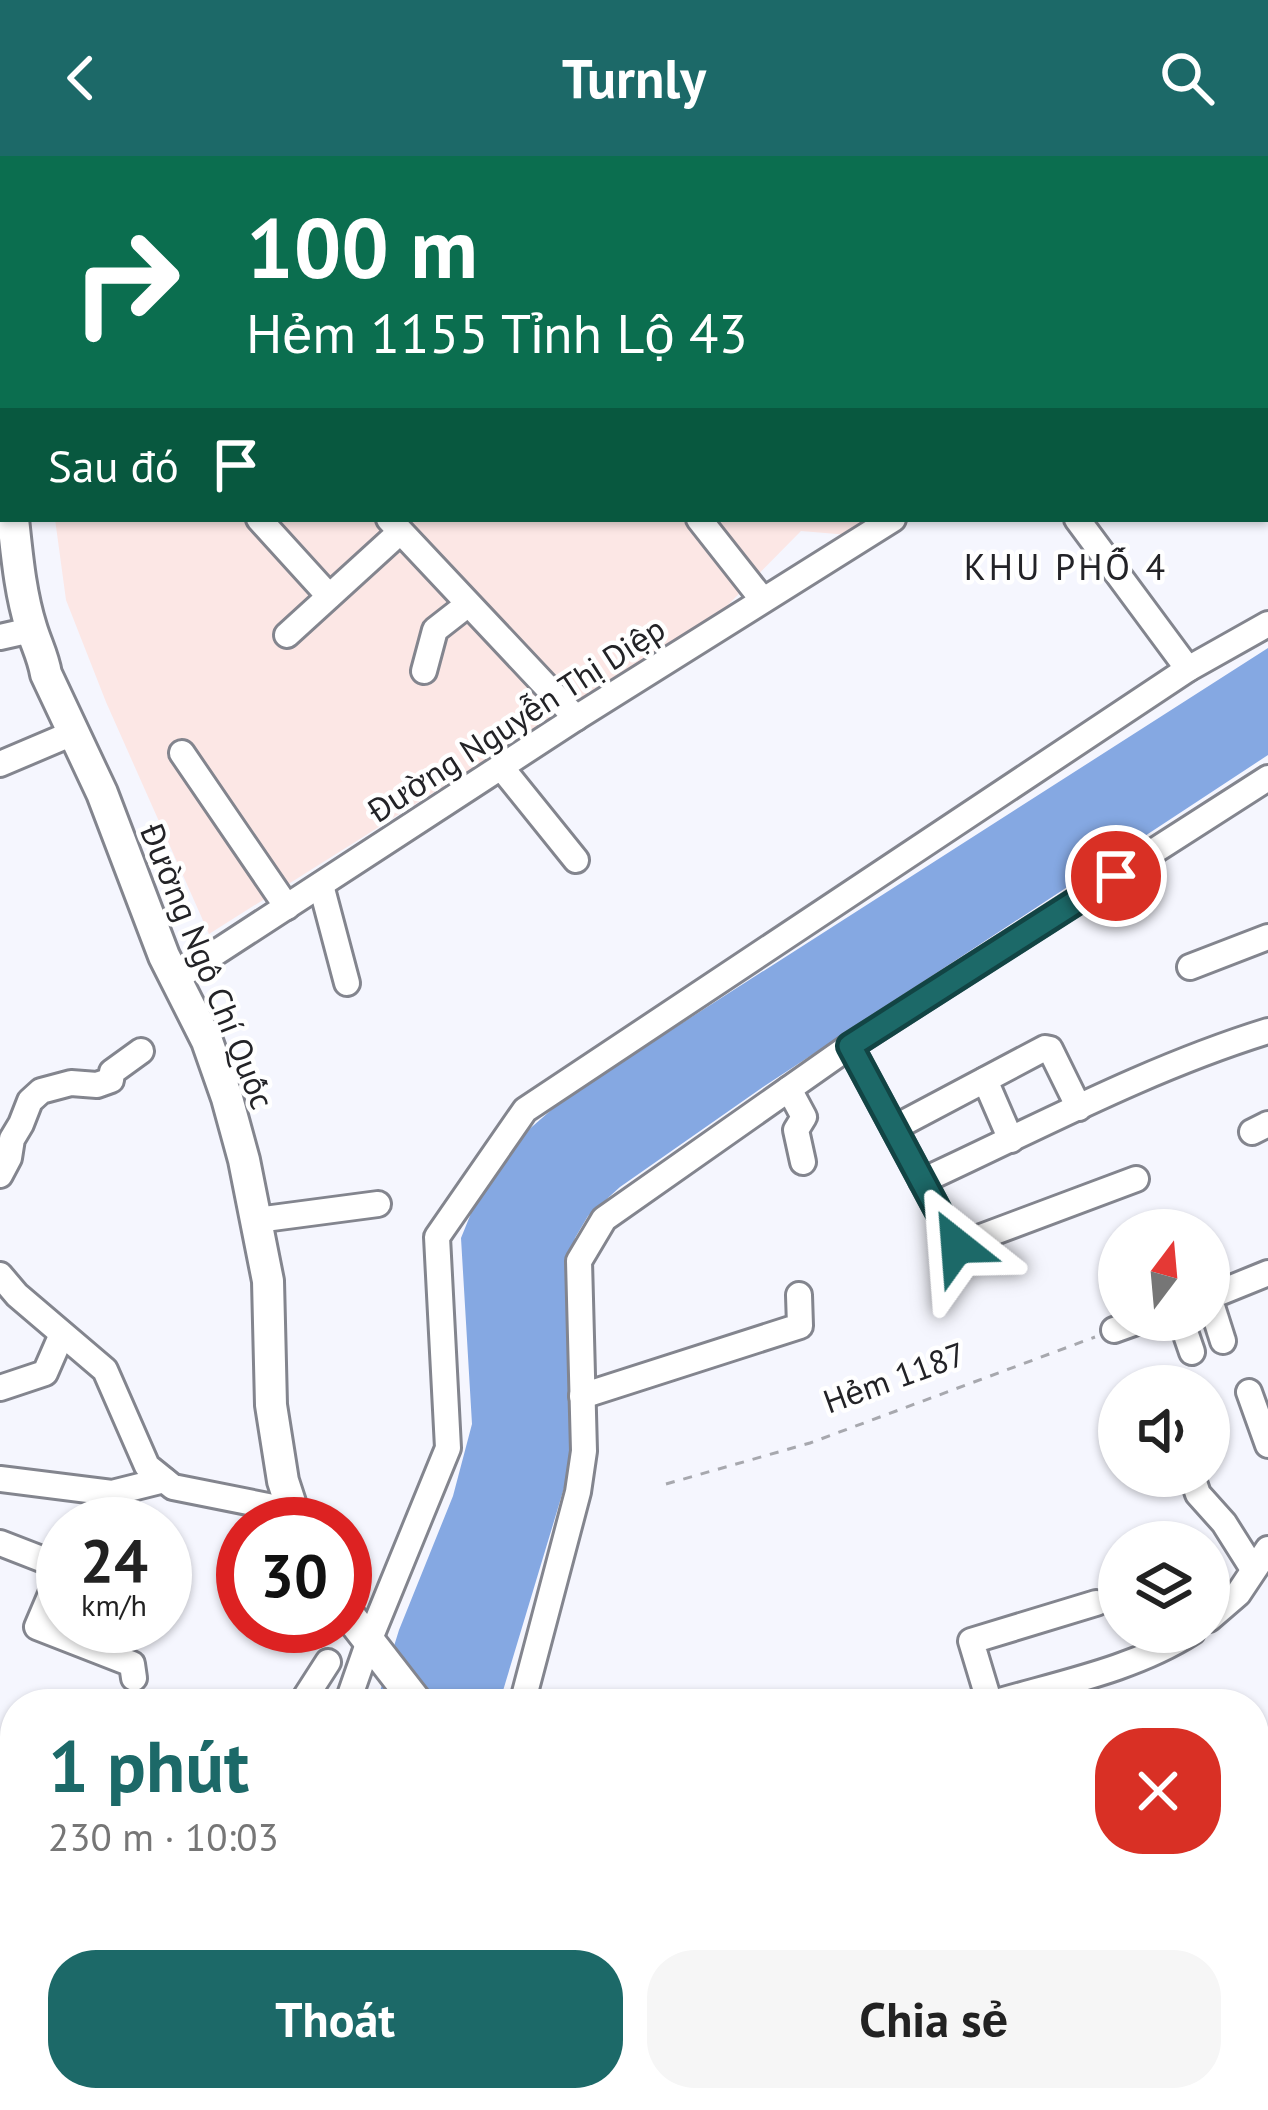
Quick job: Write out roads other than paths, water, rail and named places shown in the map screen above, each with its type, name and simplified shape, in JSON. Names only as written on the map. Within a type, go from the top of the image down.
[{"type":"main road","name":"Đường Ngô Chí Quốc","points":[[13,522],[31,630],[43,653],[46,674],[102,793],[164,956],[207,1041],[227,1098],[268,1281],[271,1405],[288,1497]]},
{"type":"main road","points":[[372,1646],[406,1689]]},
{"type":"street","points":[[262,522],[329,596]]},
{"type":"street","points":[[701,522],[762,599]]},
{"type":"street","name":"Đường Nguyễn Thị Diệp","points":[[177,978],[888,522]]},
{"type":"street","points":[[1079,522],[1188,669]]},
{"type":"street","points":[[287,635],[394,526],[576,718]]},
{"type":"street","points":[[424,671],[435,630],[466,604]]},
{"type":"street","points":[[354,1689],[374,1649],[448,1448],[437,1237],[525,1110],[1188,669],[1268,624]]},
{"type":"street","points":[[0,637],[31,630]]},
{"type":"street","points":[[0,764],[73,733]]},
{"type":"street","points":[[182,753],[287,907]]},
{"type":"street","points":[[501,766],[576,860]]},
{"type":"street","points":[[526,1689],[578,1492],[584,1451],[579,1261],[604,1219],[850,1046],[1268,778]]},
{"type":"street","points":[[321,885],[347,983]]},
{"type":"street","points":[[1190,967],[1268,938]]},
{"type":"street","points":[[922,1181],[1224,1045],[1268,1031]]},
{"type":"street","points":[[850,1046],[957,1246],[1136,1179]]},
{"type":"street","points":[[893,1128],[1045,1048],[1050,1049],[1079,1108]]},
{"type":"street","points":[[0,1175],[30,1101],[41,1091],[111,1080],[112,1072],[141,1052]]},
{"type":"street","points":[[985,1080],[1011,1140]]},
{"type":"street","points":[[789,1089],[804,1117],[796,1130],[803,1162]]},
{"type":"street","points":[[257,1220],[378,1204]]},
{"type":"street","points":[[1230,1288],[1268,1273]]},
{"type":"street","points":[[0,1275],[16,1295],[105,1370],[147,1466],[173,1487],[216,1498]]},
{"type":"street","points":[[582,1396],[800,1326],[799,1295]]},
{"type":"street","points":[[0,1388],[45,1373],[62,1334]]},
{"type":"street","points":[[1188,1341],[1192,1352]]},
{"type":"street","points":[[1249,1391],[1268,1445]]},
{"type":"street","points":[[0,1479],[112,1492],[164,1480]]},
{"type":"street","points":[[109,1497],[112,1492]]},
{"type":"street","points":[[1203,1497],[1261,1559],[1230,1601]]},
{"type":"street","points":[[0,1543],[36,1556]]},
{"type":"street","points":[[985,1689],[971,1641],[1096,1604]]},
{"type":"street","points":[[28,1654],[36,1630]]},
{"type":"street","points":[[104,1653],[132,1664],[134,1678]]},
{"type":"street","points":[[1039,1689],[1150,1653]]},
{"type":"street","points":[[311,1689],[328,1662]]},
{"type":"water","points":[[1268,648],[1268,755],[763,1087],[620,1187],[588,1216],[575,1238],[567,1274],[573,1458],[504,1689],[381,1689],[453,1496],[472,1424],[461,1238],[478,1196],[518,1139],[565,1098]]},
{"type":"district","name":"KHU PHỐ 4","points":[[1066,566]]}]
